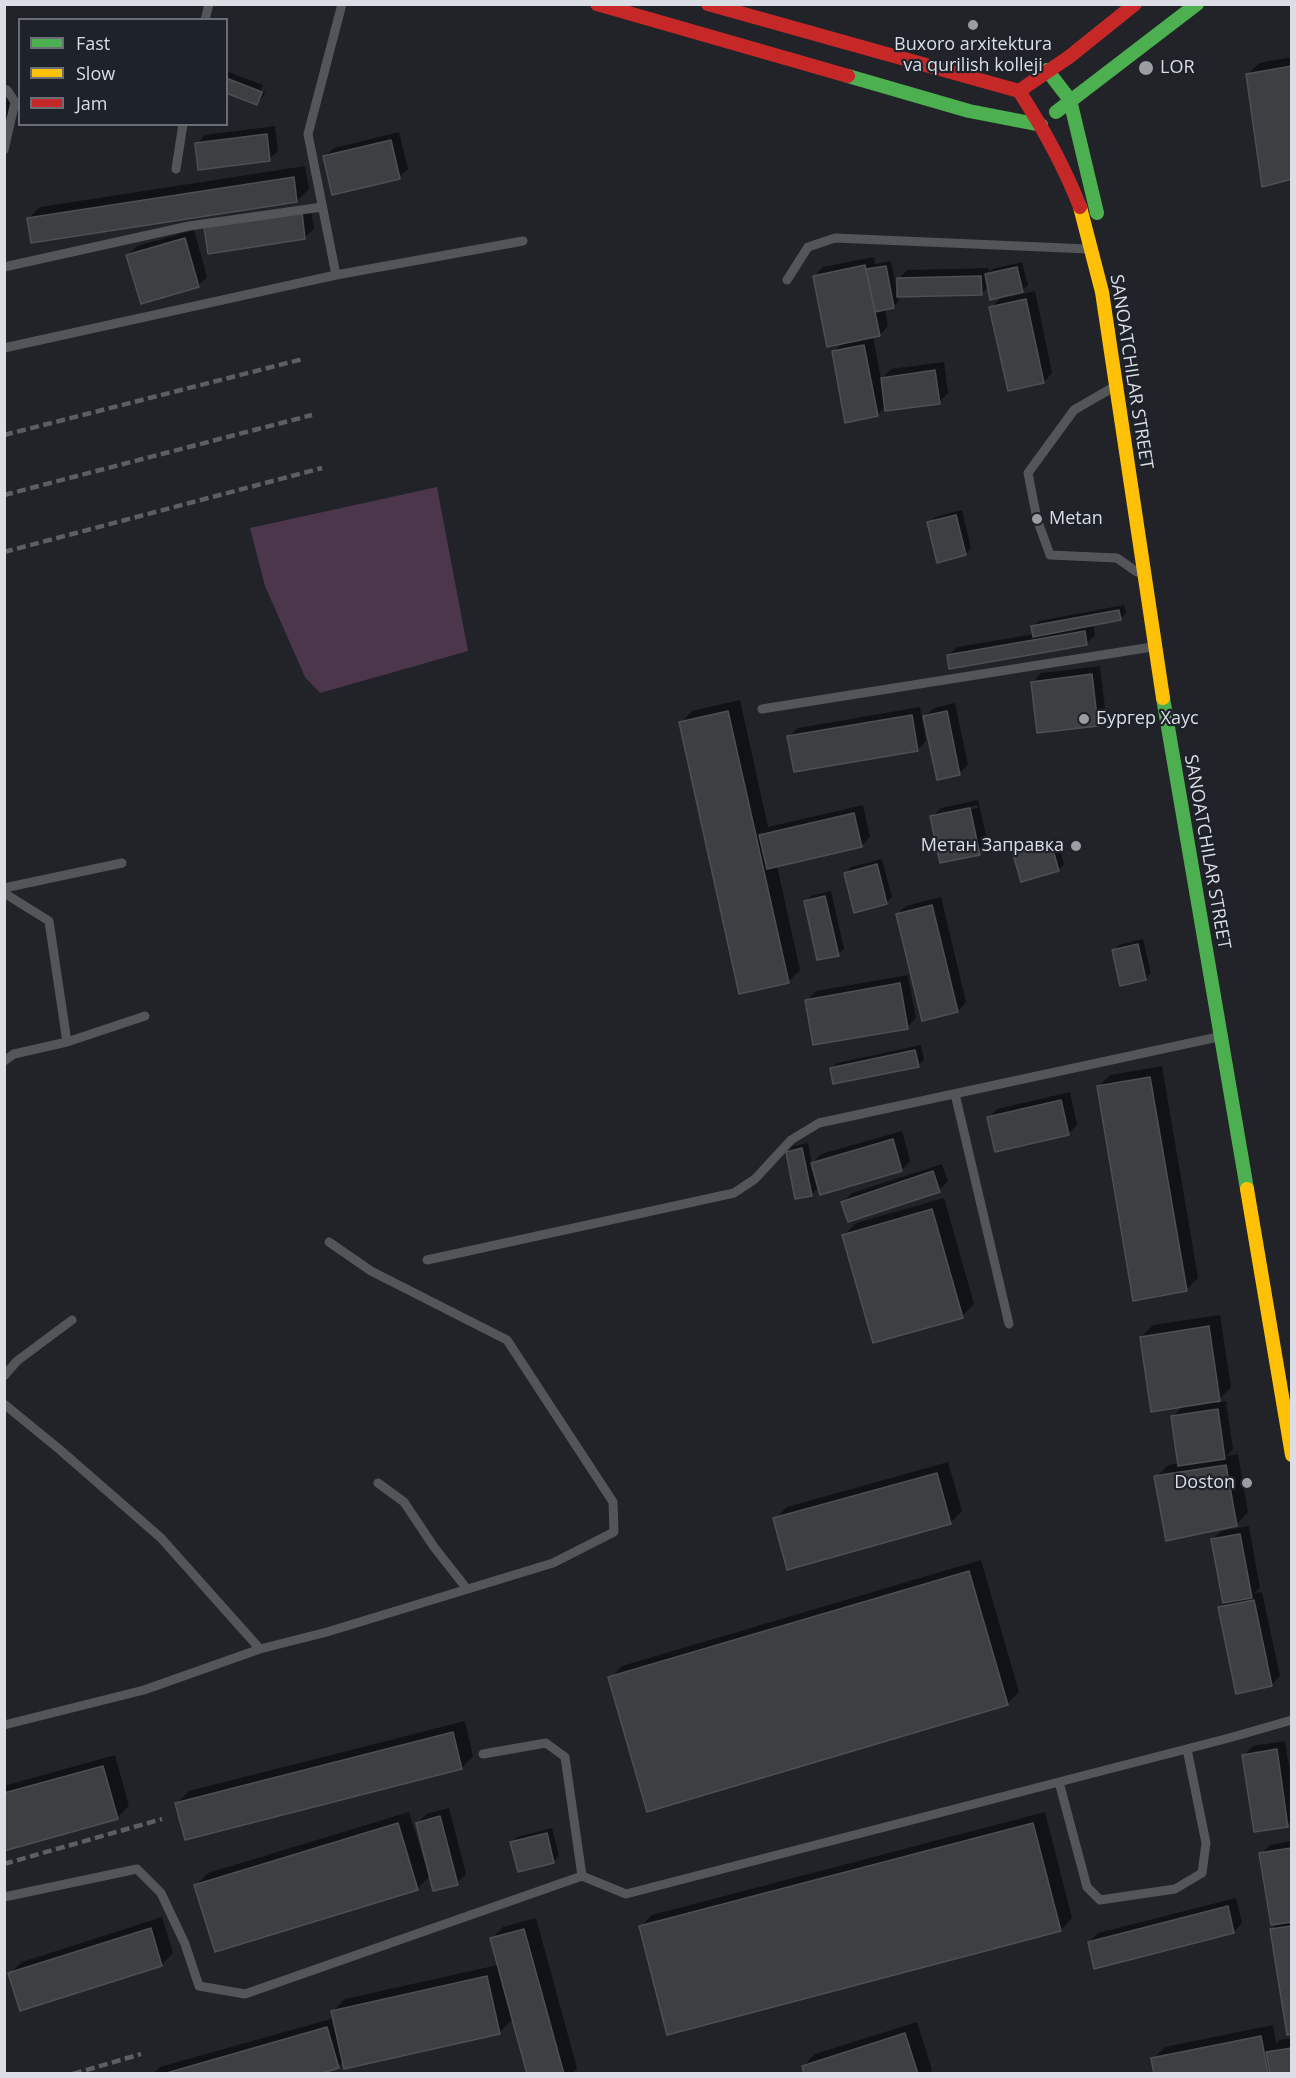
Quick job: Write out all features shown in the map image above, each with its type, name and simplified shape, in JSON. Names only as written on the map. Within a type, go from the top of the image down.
[{"type":"main road","points":[[597,4],[969,111],[1041,125],[1070,100],[1197,4]]},
{"type":"main road","points":[[708,4],[1019,91],[1069,57],[1135,4]]},
{"type":"main road","points":[[1047,70],[1070,100],[1099,222]]},
{"type":"main road","name":"SANOATCHILAR STREET","points":[[1019,91],[1041,125],[1080,207],[1102,292],[1154,646],[1292,1455]]},
{"type":"main road","name":"SANOATCHILAR STREET","points":[[1107,256],[1121,324]]},
{"type":"lane","points":[[336,275],[308,134],[342,4]]},
{"type":"lane","points":[[4,89],[15,102],[4,150]]},
{"type":"lane","points":[[176,170],[183,126]]},
{"type":"lane","points":[[4,267],[189,226],[322,207]]},
{"type":"lane","points":[[787,280],[808,247],[835,237],[1091,249]]},
{"type":"lane","points":[[4,348],[336,275],[523,241]]},
{"type":"lane","points":[[1116,386],[1074,410],[1028,473],[1037,519],[1050,555],[1117,558],[1143,576]]},
{"type":"lane","points":[[762,709],[1154,646]]},
{"type":"lane","points":[[4,888],[122,863]]},
{"type":"lane","points":[[4,893],[49,921],[67,1042]]},
{"type":"lane","points":[[4,1061],[14,1054],[67,1042],[146,1016]]},
{"type":"lane","points":[[427,1260],[734,1193],[755,1179],[791,1140],[819,1123],[1221,1036]]},
{"type":"lane","points":[[956,1094],[1009,1324]]},
{"type":"lane","points":[[4,1725],[144,1690],[260,1649],[327,1632],[553,1563],[614,1532],[613,1502],[507,1340],[370,1271],[329,1242]]},
{"type":"lane","points":[[4,1376],[17,1362],[72,1320]]},
{"type":"lane","points":[[4,1404],[60,1449],[161,1538],[260,1649]]},
{"type":"lane","points":[[378,1483],[404,1502],[467,1589]]},
{"type":"lane","points":[[4,1897],[137,1869],[161,1893],[185,1944],[199,1986],[245,1994],[582,1876],[626,1894],[1292,1720]]},
{"type":"lane","points":[[483,1754],[546,1743],[565,1757],[582,1876]]},
{"type":"lane","points":[[1059,1782],[1087,1887],[1100,1900],[1175,1889],[1202,1873],[1206,1843],[1186,1749]]},
{"type":"shaded area","points":[[437,487],[468,651],[320,693],[305,677],[265,586],[250,528]]},
{"type":"building","points":[[1292,66],[1292,179],[1262,187],[1246,74]]},
{"type":"building","points":[[228,79],[262,92],[257,105],[228,94]]},
{"type":"building","points":[[267,134],[270,161],[198,170],[195,143]]},
{"type":"building","points":[[391,140],[400,179],[332,195],[323,156]]},
{"type":"building","points":[[294,177],[297,202],[31,243],[27,218]]},
{"type":"building","points":[[302,212],[305,239],[208,254],[204,227]]},
{"type":"building","points":[[185,238],[199,287],[141,304],[126,255]]},
{"type":"building","points":[[865,265],[880,336],[827,347],[813,276]]},
{"type":"building","points":[[886,266],[894,308],[875,312],[866,269]]},
{"type":"building","points":[[1017,267],[1023,292],[990,300],[985,274]]},
{"type":"building","points":[[981,276],[982,295],[897,297],[897,278]]},
{"type":"building","points":[[1026,299],[1044,383],[1008,391],[989,307]]},
{"type":"building","points":[[864,345],[878,416],[845,423],[832,351]]},
{"type":"building","points":[[935,370],[940,404],[885,411],[881,378]]},
{"type":"building","points":[[956,515],[966,555],[937,563],[927,522]]},
{"type":"building","points":[[1119,610],[1121,620],[1033,637],[1031,626]]},
{"type":"building","points":[[1085,631],[1087,645],[949,669],[947,655]]},
{"type":"building","points":[[1092,674],[1098,726],[1037,733],[1031,682]]},
{"type":"building","points":[[728,711],[789,983],[739,994],[679,722]]},
{"type":"building","points":[[947,711],[960,775],[937,780],[923,716]]},
{"type":"building","points":[[912,715],[918,751],[794,772],[787,736]]},
{"type":"building","points":[[970,808],[980,855],[940,863],[930,816]]},
{"type":"building","points":[[854,813],[862,847],[767,869],[759,835]]},
{"type":"building","points":[[1051,843],[1059,871],[1021,882],[1013,854]]},
{"type":"building","points":[[877,864],[887,904],[854,913],[844,873]]},
{"type":"building","points":[[825,896],[839,956],[817,960],[804,901]]},
{"type":"building","points":[[932,905],[958,1012],[922,1021],[896,914]]},
{"type":"building","points":[[1138,944],[1146,980],[1120,986],[1112,950]]},
{"type":"building","points":[[900,983],[908,1029],[813,1045],[805,1000]]},
{"type":"building","points":[[915,1050],[919,1067],[833,1084],[830,1068]]},
{"type":"building","points":[[1150,1077],[1187,1291],[1133,1301],[1097,1086]]},
{"type":"building","points":[[1061,1100],[1069,1135],[995,1152],[987,1117]]},
{"type":"building","points":[[893,1139],[902,1171],[820,1195],[811,1163]]},
{"type":"building","points":[[802,1148],[812,1196],[795,1199],[786,1152]]},
{"type":"building","points":[[933,1171],[940,1192],[848,1222],[841,1202]]},
{"type":"building","points":[[932,1209],[963,1318],[873,1343],[842,1235]]},
{"type":"building","points":[[1209,1326],[1220,1401],[1151,1412],[1140,1337]]},
{"type":"building","points":[[1218,1409],[1225,1459],[1178,1466],[1171,1416]]},
{"type":"building","points":[[1226,1465],[1237,1526],[1166,1541],[1154,1476]]},
{"type":"building","points":[[937,1473],[951,1524],[787,1570],[773,1518]]},
{"type":"building","points":[[1240,1534],[1252,1598],[1223,1603],[1211,1539]]},
{"type":"building","points":[[969,1571],[1008,1705],[647,1812],[608,1677]]},
{"type":"building","points":[[1254,1600],[1272,1686],[1236,1694],[1218,1607]]},
{"type":"building","points":[[453,1732],[462,1769],[185,1840],[175,1803]]},
{"type":"building","points":[[1277,1749],[1288,1827],[1254,1832],[1242,1755]]},
{"type":"building","points":[[103,1766],[118,1819],[4,1851],[4,1793]]},
{"type":"building","points":[[440,1816],[458,1885],[433,1891],[416,1823]]},
{"type":"building","points":[[398,1823],[418,1890],[215,1952],[194,1885]]},
{"type":"building","points":[[1033,1823],[1061,1931],[667,2035],[639,1926]]},
{"type":"building","points":[[547,1833],[554,1863],[518,1872],[510,1842]]},
{"type":"building","points":[[1291,1848],[1292,1922],[1271,1925],[1259,1853]]},
{"type":"building","points":[[1228,1906],[1234,1933],[1094,1969],[1088,1942]]},
{"type":"building","points":[[1292,1926],[1292,2034],[1287,2035],[1270,1929]]},
{"type":"building","points":[[151,1928],[162,1966],[20,2011],[8,1973]]},
{"type":"building","points":[[524,1929],[564,2074],[527,2074],[490,1938]]},
{"type":"building","points":[[487,1976],[500,2034],[344,2069],[331,2011]]},
{"type":"building","points":[[327,2027],[339,2068],[320,2074],[163,2074]]},
{"type":"building","points":[[905,2033],[918,2074],[804,2074],[802,2066]]},
{"type":"building","points":[[1261,2036],[1268,2074],[1154,2074],[1151,2058]]},
{"type":"building","points":[[1292,2048],[1292,2074],[1270,2074],[1266,2052]]},
{"type":"railway","points":[[4,435],[303,359]]},
{"type":"railway","points":[[4,495],[312,415]]},
{"type":"railway","points":[[4,552],[322,468]]},
{"type":"railway","points":[[4,1864],[162,1819]]},
{"type":"railway","points":[[73,2074],[141,2054]]},
{"type":"traffic: fast","points":[[1056,112],[1197,4]]},
{"type":"traffic: fast","points":[[1047,70],[1070,100],[1097,213]]},
{"type":"traffic: fast","points":[[848,76],[969,111],[1041,125]]},
{"type":"traffic: fast","points":[[1163,698],[1247,1189]]},
{"type":"traffic: slow","points":[[1080,207],[1102,292],[1163,698]]},
{"type":"traffic: slow","points":[[1247,1189],[1292,1455]]},
{"type":"traffic: jam","points":[[597,4],[848,76]]},
{"type":"traffic: jam","points":[[708,4],[1019,91]]},
{"type":"traffic: jam","points":[[1080,207],[1052,148],[1019,91],[1069,57],[1135,4]]},
{"type":"place","name":"Buxoro arxitektura va qurilish kolleji","points":[[973,25]]},
{"type":"place","name":"LOR","points":[[1146,68]]},
{"type":"place","name":"Metan","points":[[1037,519]]},
{"type":"place","name":"Бургер Хаус","points":[[1084,719]]},
{"type":"place","name":"Метан Заправка","points":[[1076,846]]},
{"type":"place","name":"Doston","points":[[1247,1483]]}]
